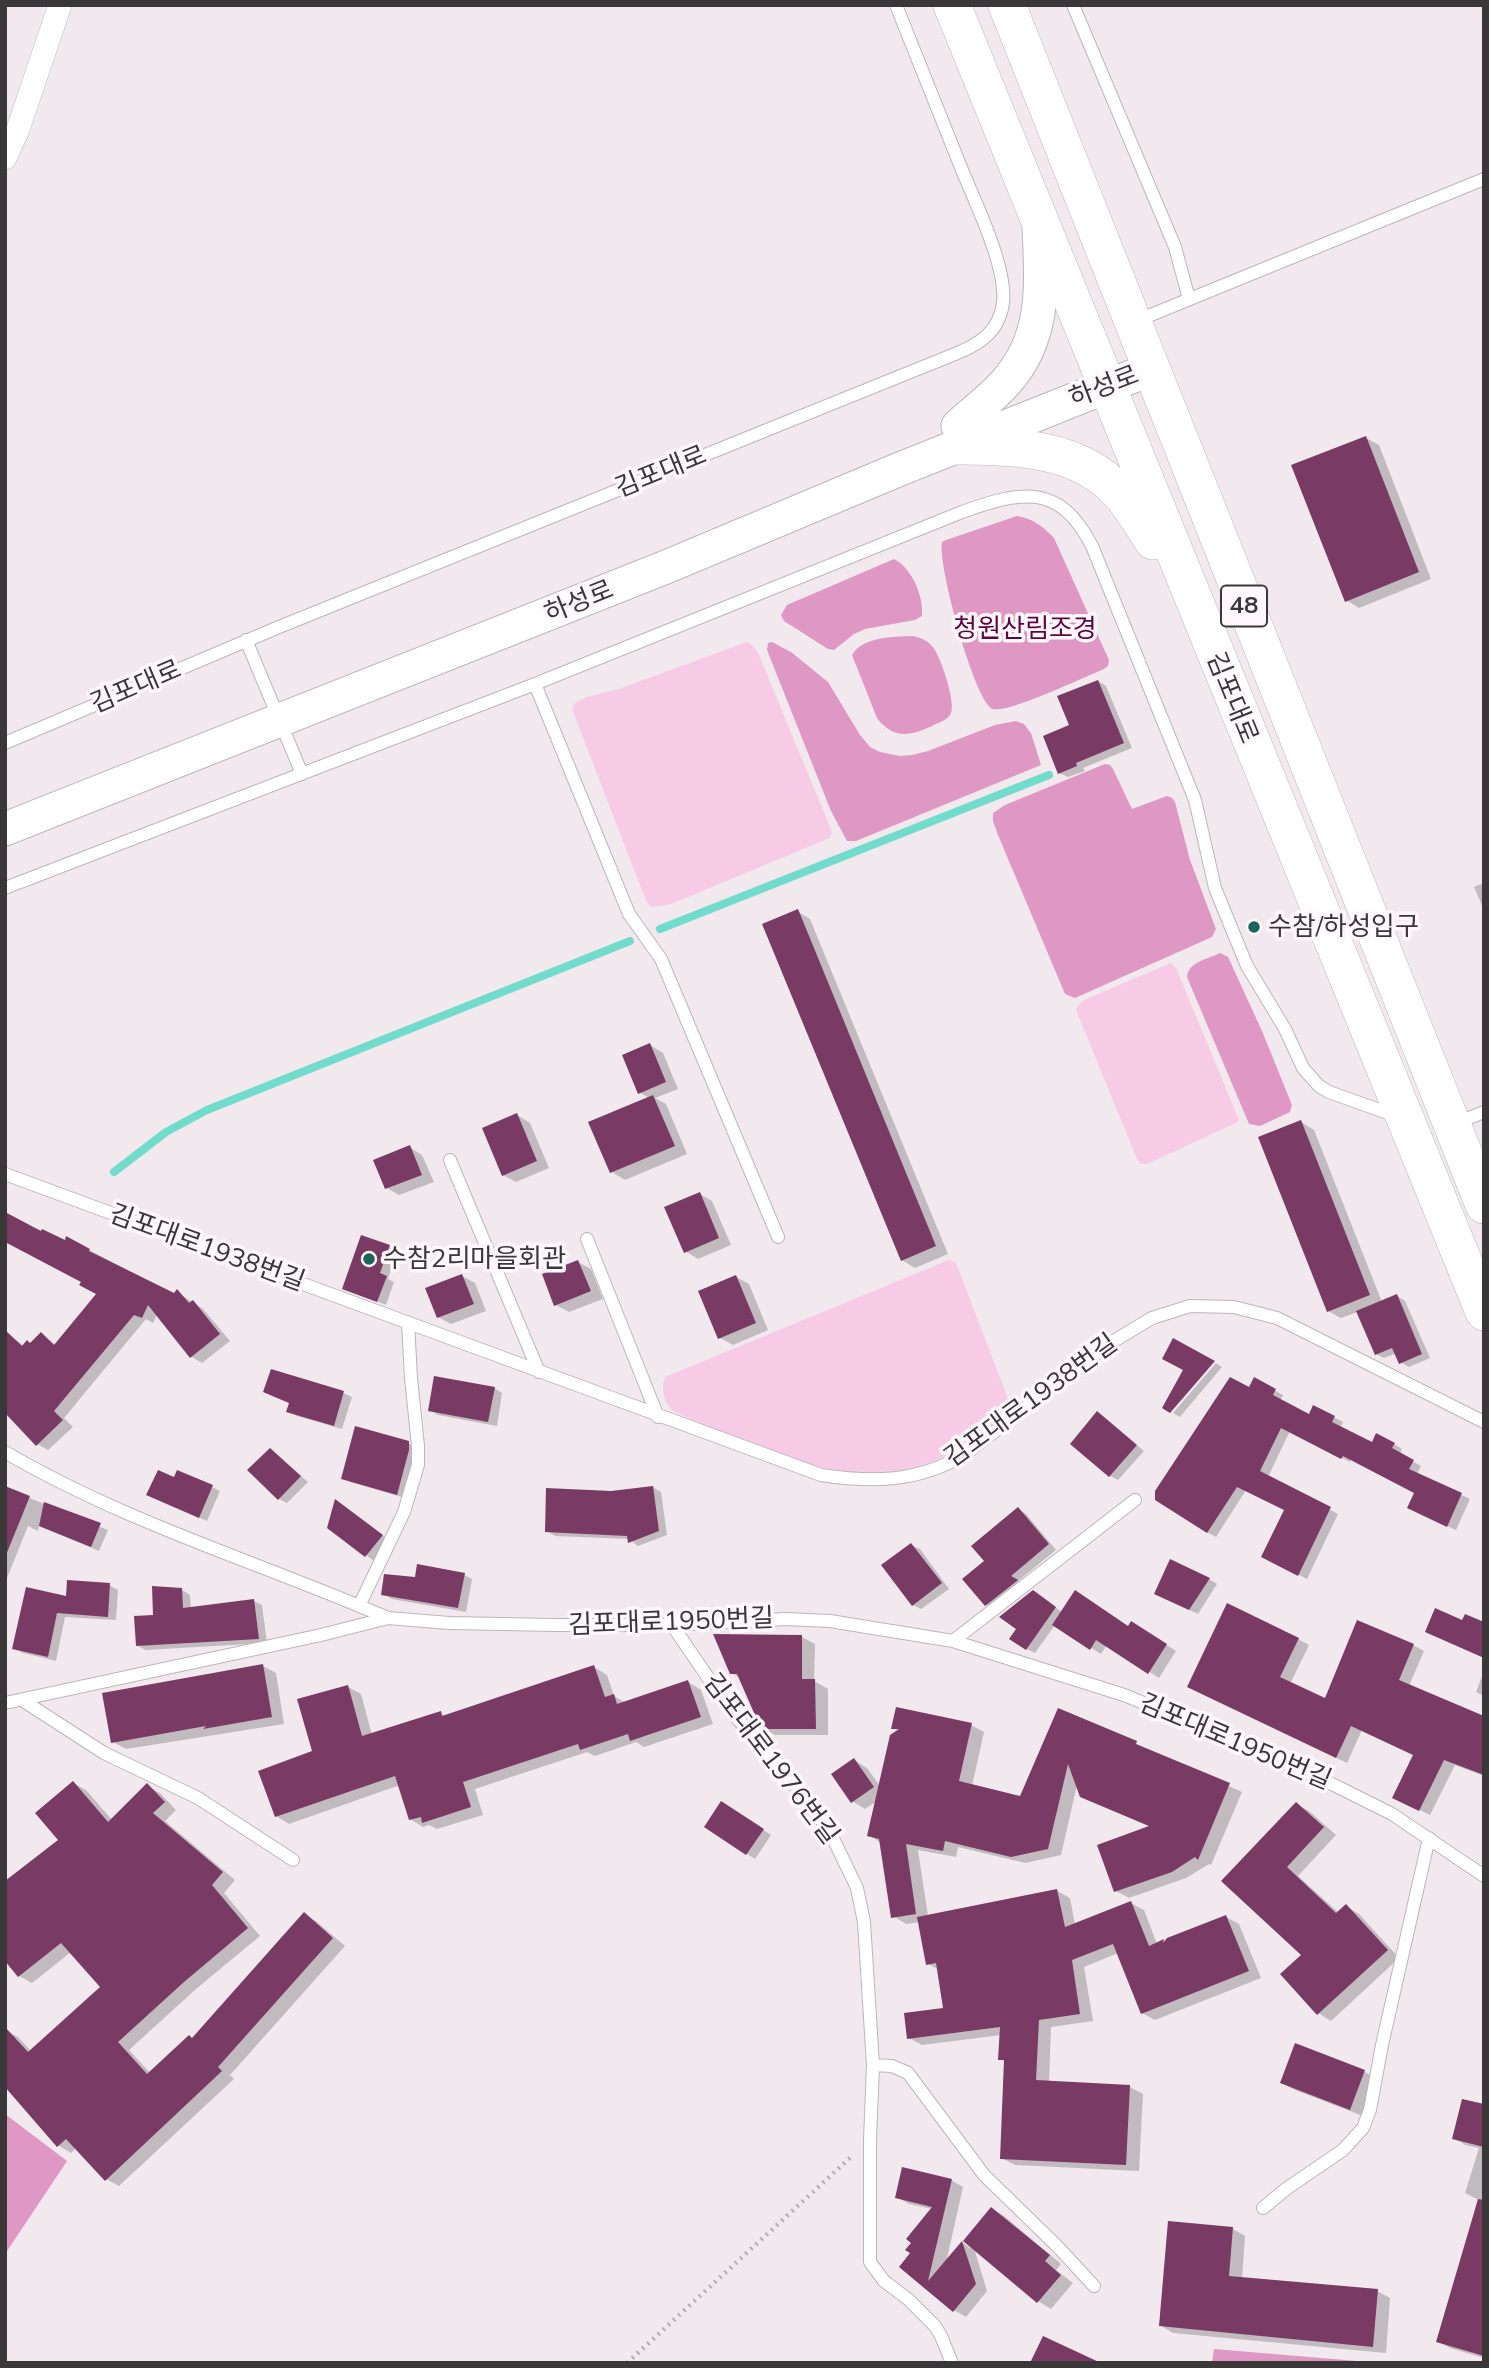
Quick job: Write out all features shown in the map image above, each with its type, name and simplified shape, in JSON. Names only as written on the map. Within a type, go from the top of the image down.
[{"type":"main road","name":"김포대로","points":[[952,5],[1484,1311]]},
{"type":"main road","name":"김포대로","points":[[1007,5],[1450,1126],[1484,1205]]},
{"type":"main road","points":[[958,436],[1039,450],[1093,469],[1119,492],[1189,592]]},
{"type":"street","points":[[5,158],[17,132],[60,5]]},
{"type":"street","points":[[958,436],[1007,381],[1030,346],[1041,300],[1039,220]]},
{"type":"street","name":"하성로","points":[[5,811],[666,568],[958,436],[1103,377],[1142,346]]},
{"type":"street","name":"하성로","points":[[5,829],[276,712]]},
{"type":"lane","name":"김포대로","points":[[5,743],[246,640],[955,354],[976,345],[989,335],[998,322],[1003,302],[1001,274],[897,5]]},
{"type":"lane","points":[[1073,5],[1175,247],[1189,299]]},
{"type":"lane","points":[[1142,346],[1189,299],[1484,179]]},
{"type":"lane","points":[[5,888],[534,684],[990,502],[1024,496],[1041,498],[1070,511],[1082,526],[1092,546],[1195,800],[1214,888],[1247,967],[1285,1029],[1303,1069],[1319,1086],[1329,1092],[1404,1119]]},
{"type":"lane","points":[[246,640],[302,774]]},
{"type":"lane","points":[[534,684],[629,914],[661,959],[778,1237]]},
{"type":"lane","points":[[1450,1126],[1484,1112]]},
{"type":"lane","points":[[450,1160],[539,1372]]},
{"type":"lane","name":"김포대로1938번길","points":[[5,1174],[821,1475],[870,1480],[913,1476],[944,1466],[964,1455],[1133,1328],[1170,1311],[1190,1306],[1234,1307],[1277,1318],[1484,1422]]},
{"type":"lane","points":[[587,1239],[658,1417]]},
{"type":"lane","points":[[359,1606],[404,1511],[418,1465],[408,1322]]},
{"type":"lane","name":"김포대로1950번길","points":[[5,1452],[144,1520],[388,1618]]},
{"type":"lane","points":[[953,1641],[1136,1500]]},
{"type":"lane","name":"김포대로1950번길","points":[[5,1703],[388,1618],[497,1625],[672,1625],[785,1619],[830,1621],[953,1641],[1124,1695],[1302,1769],[1392,1814],[1484,1876]]},
{"type":"lane","name":"김포대로1976번길","points":[[672,1625],[733,1714],[807,1799],[829,1830],[846,1862],[862,1906],[873,2065],[870,2262],[884,2281],[909,2300],[935,2326],[942,2336],[952,2363]]},
{"type":"lane","points":[[22,1700],[104,1753],[198,1798],[293,1860]]},
{"type":"lane","points":[[1263,2208],[1343,2150],[1363,2128],[1370,2110],[1429,1838]]},
{"type":"lane","points":[[873,2065],[891,2066],[908,2073],[984,2175],[1058,2246],[1094,2286]]},
{"type":"path","points":[[627,2363],[870,2140]]},
{"type":"shaded area","points":[[747,642],[756,650],[761,660],[832,832],[830,838],[671,904],[652,907],[643,893],[572,709],[575,703],[587,697],[619,689]]},
{"type":"shaded area","points":[[1171,963],[1176,968],[1239,1120],[1147,1164],[1141,1164],[1076,1010],[1086,999]]},
{"type":"shaded area","points":[[949,1260],[956,1263],[1009,1401],[1005,1413],[995,1422],[937,1460],[900,1471],[863,1473],[825,1468],[750,1444],[677,1413],[665,1398],[665,1377]]},
{"type":"green space","name":"청원산림조경","points":[[1017,516],[1037,524],[1054,538],[1109,660],[1104,669],[1047,694],[1015,706],[993,709],[985,701],[977,684],[959,632],[945,576],[942,542]]},
{"type":"green space","name":"청원산림조경","points":[[894,559],[906,569],[919,592],[922,616],[915,620],[865,629],[834,650],[828,649],[784,621],[781,615],[787,605]]},
{"type":"green space","name":"청원산림조경","points":[[913,636],[930,644],[939,658],[952,707],[950,715],[944,720],[918,732],[903,734],[890,730],[877,718],[852,655],[871,641]]},
{"type":"green space","name":"청원산림조경","points":[[772,642],[791,652],[828,682],[860,735],[870,747],[880,752],[900,756],[912,755],[995,725],[1016,721],[1024,724],[1031,733],[1041,765],[856,841],[847,841],[831,811],[767,650],[768,643]]},
{"type":"green space","points":[[1105,764],[1113,769],[1132,809],[1167,796],[1175,802],[1190,860],[1216,929],[1212,937],[1075,998],[1065,994],[998,835],[993,813],[1005,805]]},
{"type":"green space","points":[[1220,953],[1228,957],[1292,1105],[1290,1112],[1260,1126],[1249,1124],[1187,977],[1195,964]]},
{"type":"green space","points":[[5,2114],[67,2161],[5,2254]]},
{"type":"green space","points":[[1214,2349],[1381,2363],[1212,2363]]},
{"type":"building","points":[[1366,436],[1419,572],[1345,602],[1291,465]]},
{"type":"building","points":[[1098,680],[1124,743],[1076,763],[1077,766],[1058,774],[1043,736],[1069,725],[1057,696]]},
{"type":"building","points":[[798,909],[936,1246],[901,1261],[762,924]]},
{"type":"building","points":[[650,1043],[666,1082],[638,1094],[622,1055]]},
{"type":"building","points":[[653,1095],[675,1146],[610,1173],[588,1122]]},
{"type":"building","points":[[517,1113],[537,1161],[502,1176],[482,1128]]},
{"type":"building","points":[[1301,1120],[1370,1295],[1327,1312],[1258,1137]]},
{"type":"building","points":[[410,1145],[422,1175],[385,1189],[373,1160]]},
{"type":"building","points":[[700,1192],[719,1238],[684,1253],[664,1207]]},
{"type":"building","points":[[5,1212],[41,1231],[42,1229],[65,1240],[66,1236],[90,1249],[89,1251],[174,1293],[177,1289],[189,1303],[193,1300],[220,1334],[190,1358],[148,1305],[142,1318],[134,1315],[54,1411],[63,1420],[36,1446],[5,1413],[5,1330],[22,1346],[27,1340],[30,1343],[41,1332],[54,1345],[96,1294],[79,1285],[81,1282],[5,1242]]},
{"type":"building","name":"수참2리마을회관","points":[[361,1235],[390,1245],[380,1273],[387,1276],[377,1302],[342,1289]]},
{"type":"building","points":[[578,1260],[591,1291],[554,1306],[542,1274]]},
{"type":"building","points":[[462,1274],[474,1304],[437,1318],[425,1288]]},
{"type":"building","points":[[736,1275],[756,1323],[718,1339],[698,1291]]},
{"type":"building","points":[[1397,1294],[1422,1354],[1399,1364],[1392,1348],[1375,1355],[1356,1311]]},
{"type":"building","points":[[1173,1338],[1215,1361],[1170,1413],[1162,1408],[1183,1370],[1162,1359]]},
{"type":"building","points":[[271,1369],[344,1391],[334,1426],[286,1412],[289,1403],[263,1392]]},
{"type":"building","points":[[434,1376],[495,1387],[488,1422],[428,1411]]},
{"type":"building","points":[[1230,1377],[1249,1387],[1254,1377],[1276,1389],[1273,1395],[1309,1414],[1313,1405],[1335,1416],[1332,1422],[1372,1442],[1376,1433],[1395,1443],[1392,1448],[1414,1460],[1409,1469],[1462,1493],[1447,1527],[1407,1508],[1414,1493],[1281,1428],[1260,1471],[1331,1507],[1298,1576],[1261,1557],[1284,1510],[1237,1487],[1207,1533],[1155,1500],[1155,1491]]},
{"type":"building","points":[[1097,1411],[1137,1445],[1109,1477],[1070,1444]]},
{"type":"building","points":[[355,1426],[409,1441],[397,1495],[341,1479]]},
{"type":"building","points":[[270,1448],[301,1476],[278,1500],[247,1470]]},
{"type":"building","points":[[158,1470],[174,1477],[177,1470],[213,1485],[199,1518],[146,1495]]},
{"type":"building","points":[[5,1486],[30,1496],[6,1555],[5,1555]]},
{"type":"building","points":[[653,1486],[659,1531],[628,1543],[627,1536],[545,1532],[546,1488],[611,1491]]},
{"type":"building","points":[[335,1499],[383,1535],[365,1557],[327,1528]]},
{"type":"building","points":[[44,1502],[101,1523],[91,1547],[39,1526]]},
{"type":"building","points":[[1018,1507],[1049,1544],[1011,1576],[1018,1580],[985,1606],[962,1579],[984,1561],[971,1546]]},
{"type":"building","points":[[911,1543],[942,1583],[912,1606],[881,1565]]},
{"type":"building","points":[[1170,1559],[1210,1578],[1189,1610],[1154,1594]]},
{"type":"building","points":[[417,1564],[465,1573],[458,1608],[381,1595],[384,1574],[415,1577]]},
{"type":"building","points":[[67,1580],[110,1583],[108,1617],[57,1613],[48,1657],[12,1649],[26,1587],[66,1596]]},
{"type":"building","points":[[152,1586],[182,1588],[183,1608],[254,1599],[259,1639],[136,1646],[134,1616],[153,1615]]},
{"type":"building","points":[[1033,1590],[1056,1607],[1026,1650],[1009,1639],[1016,1629],[999,1617]]},
{"type":"building","points":[[1075,1590],[1128,1626],[1131,1621],[1167,1644],[1148,1674],[1096,1640],[1090,1650],[1052,1625]]},
{"type":"building","points":[[1227,1603],[1299,1638],[1280,1677],[1325,1698],[1357,1620],[1414,1644],[1399,1680],[1484,1716],[1484,1775],[1444,1760],[1419,1811],[1392,1798],[1413,1755],[1351,1726],[1336,1758],[1187,1687]]},
{"type":"building","points":[[1435,1608],[1462,1620],[1465,1614],[1484,1622],[1484,1658],[1425,1632]]},
{"type":"building","points":[[713,1634],[802,1635],[802,1679],[815,1679],[816,1729],[761,1729],[737,1674],[730,1674]]},
{"type":"building","points":[[263,1664],[272,1717],[111,1743],[102,1693]]},
{"type":"building","points":[[594,1665],[605,1697],[614,1694],[617,1704],[688,1680],[701,1717],[630,1741],[628,1734],[580,1750],[578,1744],[463,1782],[471,1807],[422,1823],[421,1817],[409,1820],[395,1776],[275,1817],[258,1771],[312,1751],[297,1699],[348,1685],[362,1736],[441,1711],[442,1716]]},
{"type":"building","points":[[896,1707],[972,1723],[959,1781],[1020,1796],[1058,1708],[1230,1783],[1198,1860],[1195,1857],[1172,1872],[1114,1892],[1097,1845],[1149,1826],[1080,1797],[1068,1764],[1048,1849],[1011,1857],[945,1841],[943,1851],[906,1844],[916,1914],[891,1918],[879,1839],[867,1836],[890,1735],[899,1729],[891,1729]]},
{"type":"building","points":[[854,1758],[874,1787],[851,1803],[831,1774]]},
{"type":"building","points":[[73,1781],[108,1822],[147,1783],[165,1802],[153,1813],[223,1872],[212,1885],[248,1928],[118,2042],[147,2074],[189,2035],[192,2038],[304,1912],[333,1938],[218,2067],[222,2071],[105,2181],[66,2139],[57,2147],[5,2087],[5,2027],[28,2052],[100,1987],[61,1943],[18,1977],[5,1961],[5,1881],[58,1840],[35,1813]]},
{"type":"building","points":[[721,1801],[764,1829],[746,1855],[704,1827]]},
{"type":"building","points":[[1296,1802],[1324,1827],[1287,1867],[1336,1913],[1346,1904],[1388,1950],[1317,2015],[1280,1974],[1301,1955],[1221,1881]]},
{"type":"building","points":[[1057,1889],[1065,1927],[1131,1901],[1149,1946],[1164,1939],[1163,1943],[1167,1938],[1226,1915],[1249,1971],[1141,2014],[1113,1944],[1072,1960],[1080,2014],[1039,2020],[1036,2080],[1130,2085],[1126,2165],[1000,2159],[1004,2060],[998,2060],[1000,2027],[907,2039],[904,2013],[943,2008],[936,1963],[926,1965],[917,1917]]},
{"type":"building","points":[[1295,2043],[1365,2070],[1350,2110],[1280,2083]]},
{"type":"building","points":[[1462,2099],[1484,2104],[1484,2147],[1452,2139]]},
{"type":"building","points":[[902,2167],[952,2179],[928,2281],[962,2241],[976,2284],[953,2312],[899,2267],[910,2253],[905,2250],[911,2243],[906,2239],[932,2207],[895,2198]]},
{"type":"building","points":[[1478,2199],[1484,2200],[1484,2356],[1436,2342]]},
{"type":"building","points":[[991,2207],[1050,2255],[1045,2261],[1061,2275],[1037,2303],[963,2241]]},
{"type":"building","points":[[1168,2221],[1233,2227],[1229,2276],[1378,2289],[1373,2347],[1159,2326]]},
{"type":"building","points":[[1043,2336],[1101,2363],[1030,2363]]},
{"type":"waterway","points":[[660,929],[1049,775]]},
{"type":"waterway","points":[[114,1172],[166,1132],[207,1110],[630,941]]},
{"type":"place","name":"수참/하성입구","points":[[1254,927]]},
{"type":"place","name":"수참2리마을회관","points":[[369,1259]]}]
